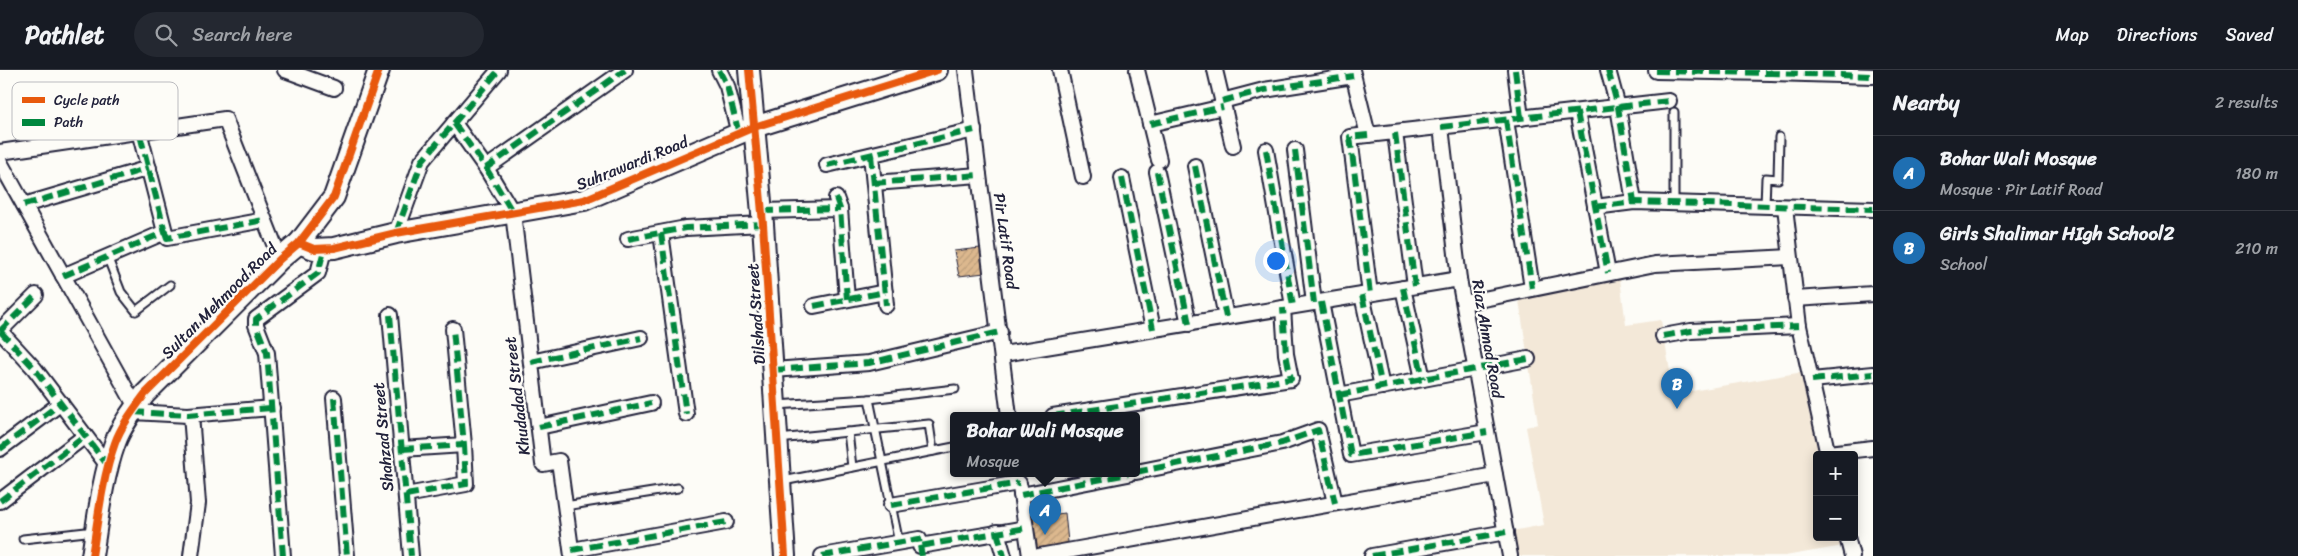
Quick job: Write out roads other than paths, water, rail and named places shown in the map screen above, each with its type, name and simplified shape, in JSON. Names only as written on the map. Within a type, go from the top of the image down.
[{"type":"street","points":[[285,70],[334,88]]},
{"type":"street","name":"Sultan Mehmood Road","points":[[92,556],[108,466],[116,441],[134,409],[145,394],[280,259],[299,243],[320,218],[334,197],[379,70]]},
{"type":"street","points":[[396,233],[422,161],[499,70]]},
{"type":"street","points":[[486,168],[625,70]]},
{"type":"street","points":[[719,70],[747,130]]},
{"type":"street","name":"Dilshad Street","points":[[749,70],[747,130],[763,218],[785,556]]},
{"type":"street","name":"Suhrawardi Road","points":[[299,243],[324,250],[396,233],[584,200],[747,130],[935,70]]},
{"type":"street","name":"Pir Latif Road","points":[[966,70],[1003,354],[1001,365],[1008,412]]},
{"type":"street","points":[[1060,70],[1083,176]]},
{"type":"street","points":[[1137,70],[1150,124],[1189,324]]},
{"type":"street","points":[[1214,70],[1232,146]]},
{"type":"street","points":[[1515,70],[1521,118]]},
{"type":"street","points":[[1608,70],[1618,107],[1634,202]]},
{"type":"street","points":[[1656,71],[1771,72],[1873,76]]},
{"type":"street","points":[[1150,124],[1223,104],[1264,90],[1352,73],[1368,135]]},
{"type":"street","points":[[1382,387],[1366,294],[1350,137],[1618,107],[1671,107]]},
{"type":"street","points":[[1577,112],[1608,273]]},
{"type":"street","points":[[178,126],[225,119],[280,259]]},
{"type":"street","points":[[1506,120],[1532,288]]},
{"type":"street","points":[[454,123],[486,168],[513,213]]},
{"type":"street","name":"Riaz Ahmad Road","points":[[1441,127],[1460,279],[1510,556]]},
{"type":"street","points":[[827,165],[974,130]]},
{"type":"street","points":[[1395,132],[1409,287],[1423,379]]},
{"type":"street","points":[[0,152],[83,140]]},
{"type":"street","points":[[141,140],[167,238],[264,220]]},
{"type":"street","points":[[1079,412],[1291,379],[1286,354],[1288,307],[1266,150]]},
{"type":"street","points":[[1295,150],[1317,302],[1339,394],[1351,455],[1488,432]]},
{"type":"street","points":[[814,306],[847,299],[885,298],[871,154]]},
{"type":"street","points":[[0,162],[134,409],[191,415],[272,408]]},
{"type":"street","points":[[1194,166],[1226,317]]},
{"type":"street","points":[[24,205],[149,168]]},
{"type":"street","points":[[874,183],[980,175]]},
{"type":"street","points":[[1122,178],[1153,330]]},
{"type":"street","points":[[1595,207],[1634,202],[1873,209]]},
{"type":"street","points":[[628,239],[686,228],[763,218],[838,203],[847,299]]},
{"type":"street","points":[[1785,207],[1789,257],[1799,326],[1827,451]]},
{"type":"street","name":"Khudadad Street","points":[[513,213],[543,464],[559,461],[572,553]]},
{"type":"street","points":[[63,276],[165,232]]},
{"type":"street","points":[[661,233],[686,414]]},
{"type":"street","points":[[283,556],[267,353],[256,324],[256,319],[318,273],[324,250]]},
{"type":"street","points":[[1464,303],[1655,264],[1789,257]]},
{"type":"street","points":[[1003,354],[1460,279]]},
{"type":"street","points":[[1795,299],[1873,294]]},
{"type":"street","points":[[36,295],[0,331],[34,368],[108,466]]},
{"type":"street","name":"Shahzad Street","points":[[390,315],[411,556]]},
{"type":"street","points":[[1663,336],[1691,331],[1799,326]]},
{"type":"street","points":[[406,495],[466,484],[453,329]]},
{"type":"street","points":[[774,370],[868,363],[1000,332]]},
{"type":"street","points":[[531,362],[641,338]]},
{"type":"street","points":[[1339,394],[1528,359]]},
{"type":"street","points":[[1812,380],[1873,374]]},
{"type":"street","points":[[334,398],[347,556]]},
{"type":"street","points":[[0,450],[61,403]]},
{"type":"street","points":[[539,427],[651,404]]},
{"type":"street","points":[[190,556],[198,503],[191,415]]},
{"type":"street","points":[[1140,471],[1282,443],[1318,430],[1335,503]]},
{"type":"street","points":[[0,501],[85,436]]},
{"type":"street","points":[[402,450],[464,445]]},
{"type":"street","points":[[1850,451],[1873,448]]},
{"type":"street","points":[[1039,556],[1495,475]]},
{"type":"street","points":[[891,505],[1019,484],[1095,477]]},
{"type":"street","points":[[1019,484],[1030,556]]},
{"type":"street","points":[[572,553],[726,522]]},
{"type":"street","points":[[822,556],[919,539],[921,551],[997,532],[1026,528]]},
{"type":"street","points":[[997,532],[1004,556]]},
{"type":"street","points":[[1372,556],[1506,532]]},
{"type":"street","points":[[1848,541],[1852,556]]},
{"type":"lane","points":[[1671,107],[1674,203]]},
{"type":"lane","points":[[1764,206],[1766,178],[1778,178],[1779,137]]},
{"type":"lane","points":[[108,256],[121,292],[136,311],[170,285]]},
{"type":"lane","points":[[776,405],[869,399],[955,389]]},
{"type":"lane","points":[[869,399],[899,543]]},
{"type":"lane","points":[[778,439],[929,424],[933,451]]},
{"type":"lane","points":[[848,432],[852,467]]},
{"type":"lane","points":[[780,481],[950,448]]},
{"type":"lane","points":[[565,506],[678,488]]},
{"type":"lane","points":[[23,539],[96,531]]},
{"type":"place","name":"Girls Shalimar HIgh School2","points":[[1677,409]]},
{"type":"place","name":"Bohar Wali Mosque","points":[[1045,535]]}]
